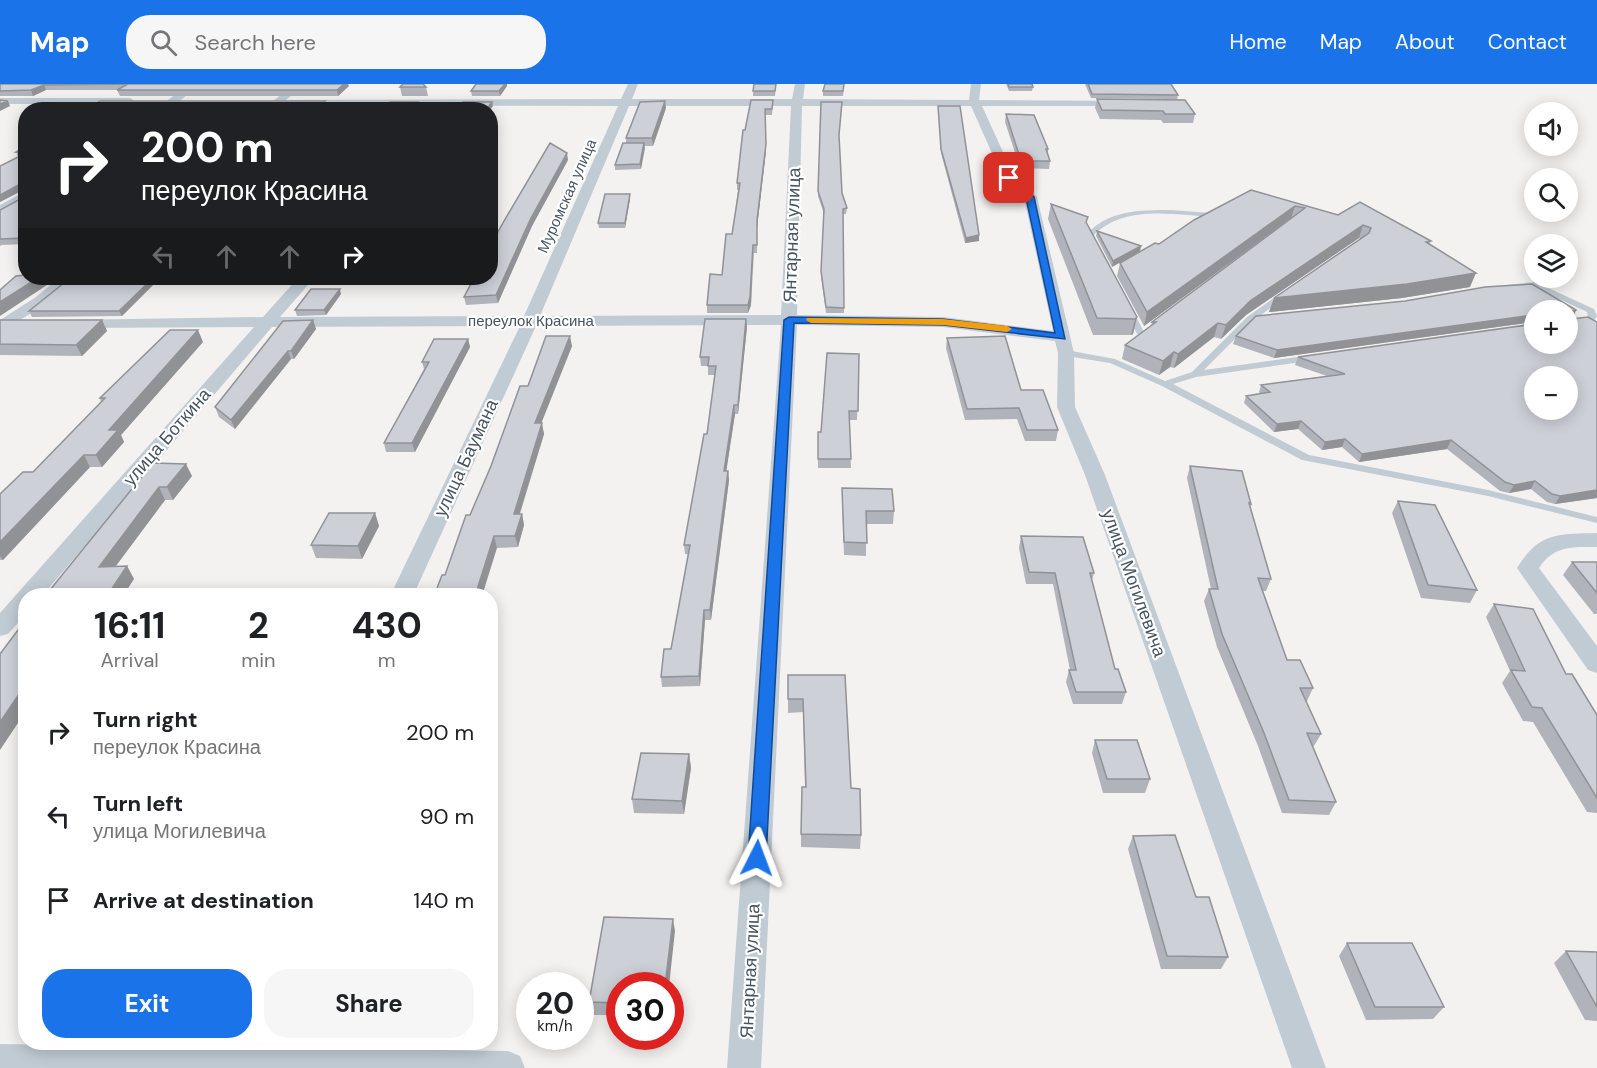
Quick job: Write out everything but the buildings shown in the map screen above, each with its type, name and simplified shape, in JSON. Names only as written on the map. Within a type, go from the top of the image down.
[{"type":"street","points":[[172,102],[196,84]]},
{"type":"street","points":[[278,102],[299,84]]},
{"type":"street","name":"Муромская улица","points":[[530,321],[633,84]]},
{"type":"street","points":[[257,102],[627,101],[798,93],[975,93],[1133,103]]},
{"type":"street","name":"Янтарная улица","points":[[744,1068],[789,320],[798,93]]},
{"type":"street","name":"улица Могилевича","points":[[975,93],[1009,178],[1030,197],[1064,345],[1066,407],[1095,475],[1310,1068]]},
{"type":"street","points":[[0,101],[193,102]]},
{"type":"street","points":[[0,211],[18,200]]},
{"type":"street","points":[[3,325],[57,285]]},
{"type":"street","name":"улица Боткина","points":[[36,588],[300,285]]},
{"type":"street","name":"переулок Красина","points":[[56,324],[789,320],[943,322],[1064,345]]},
{"type":"street","name":"улица Баумана","points":[[405,588],[530,321]]},
{"type":"street","points":[[3,325],[32,324]]},
{"type":"street","points":[[1597,540],[1558,541],[1538,550],[1528,568],[1597,664]]},
{"type":"street","points":[[0,628],[18,608]]},
{"type":"street","points":[[0,1061],[185,1058],[508,1068]]},
{"type":"lane","points":[[1201,221],[1222,209]]},
{"type":"lane","points":[[1099,255],[1089,236],[1104,222],[1137,214],[1172,211],[1211,215]]},
{"type":"lane","points":[[1489,289],[1535,284],[1568,300]]},
{"type":"lane","points":[[1195,374],[1250,319],[1296,287]]},
{"type":"lane","points":[[1125,304],[1141,334]]},
{"type":"lane","points":[[1578,305],[1591,311],[1593,316],[1591,319],[1578,321]]},
{"type":"lane","points":[[1250,319],[1274,317]]},
{"type":"lane","points":[[1134,341],[1151,327]]},
{"type":"lane","points":[[1064,345],[1116,358],[1306,458],[1488,493],[1597,520]]},
{"type":"lane","points":[[1165,384],[1195,374],[1324,356]]},
{"type":"slow traffic","points":[[811,320],[943,322],[1007,329]]},
{"type":"route","points":[[757,858],[789,320],[943,322],[1061,337],[1030,197],[1009,178]]}]
